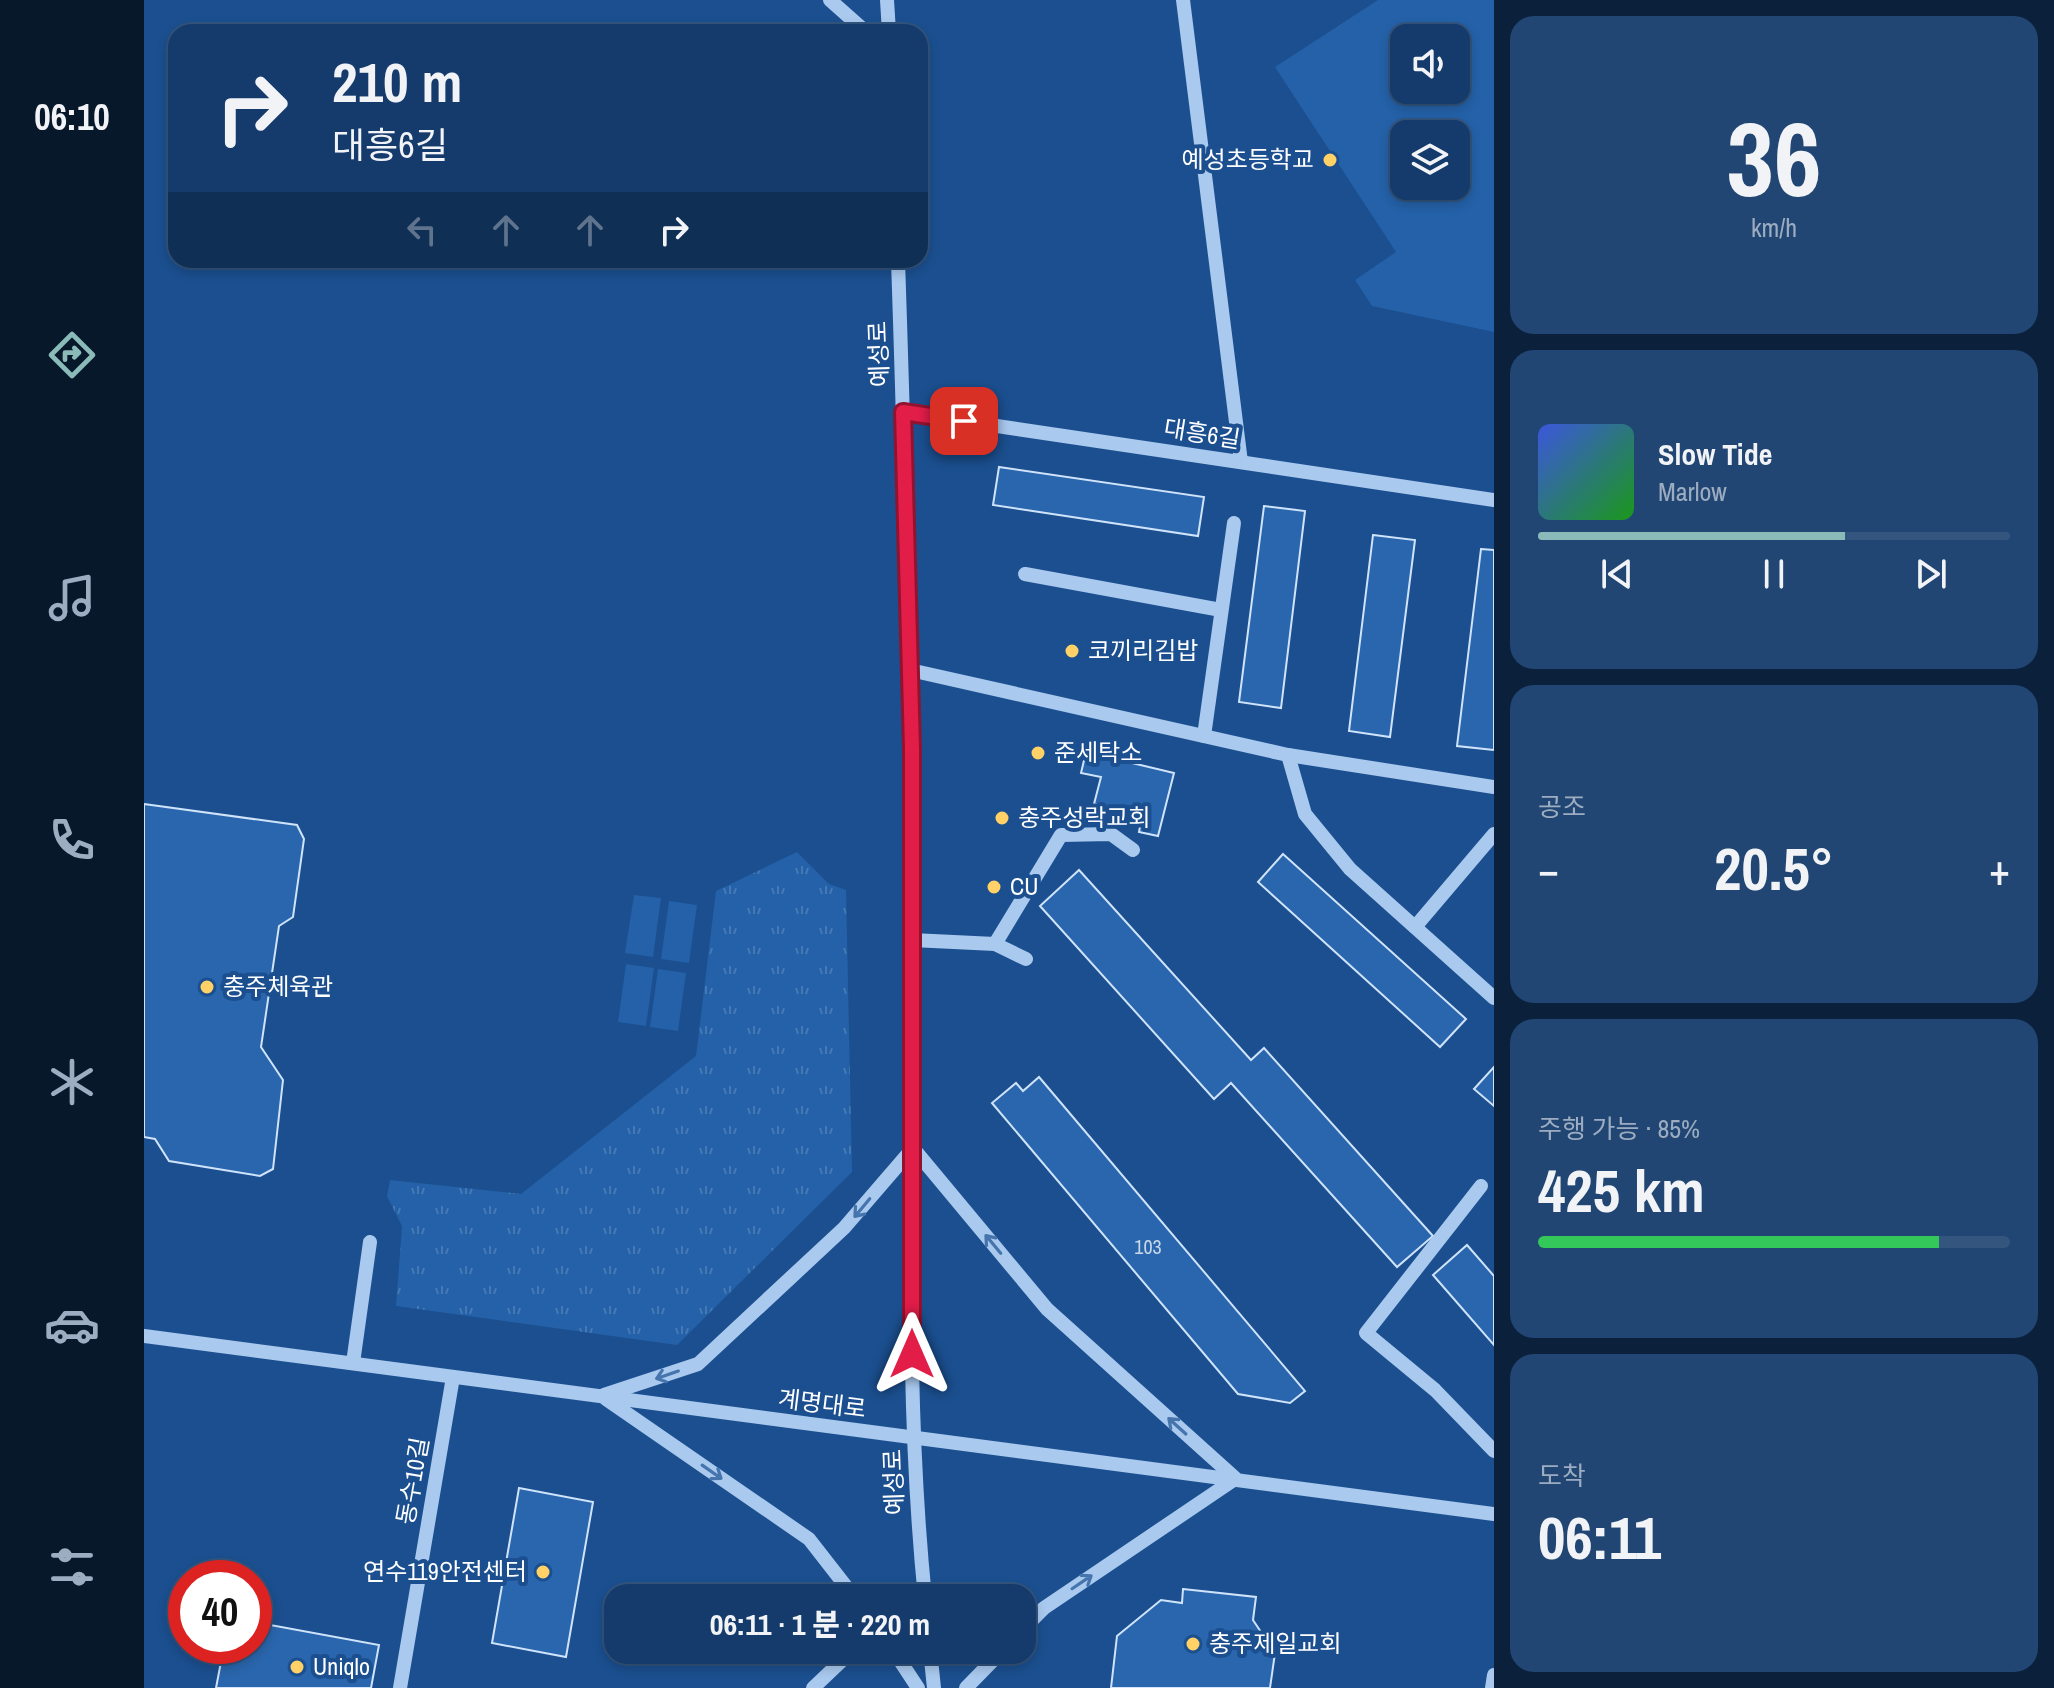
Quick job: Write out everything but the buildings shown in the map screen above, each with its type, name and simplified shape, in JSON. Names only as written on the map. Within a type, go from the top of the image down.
[{"type":"street","points":[[830,0],[857,24]]},
{"type":"street","points":[[887,0],[888,24]]},
{"type":"street","points":[[1183,0],[1241,462]]},
{"type":"street","name":"예성로","points":[[898,268],[910,670],[916,1507],[924,1584]]},
{"type":"street","name":"대흥6길","points":[[903,412],[1494,500]]},
{"type":"street","points":[[1204,736],[1234,523]]},
{"type":"street","points":[[1025,574],[1221,610]]},
{"type":"street","points":[[910,670],[1288,755],[1494,787]]},
{"type":"street","points":[[1288,755],[1305,814],[1350,869],[1494,998]]},
{"type":"street","points":[[995,944],[1061,835],[1111,834],[1133,850]]},
{"type":"street","points":[[1415,927],[1494,834]]},
{"type":"street","points":[[912,940],[995,944],[1026,959]]},
{"type":"street","points":[[602,1396],[698,1364],[844,1228],[913,1148],[1047,1309],[1235,1479],[1036,1616]]},
{"type":"street","points":[[1481,1186],[1366,1333],[1435,1390],[1494,1451]]},
{"type":"street","points":[[353,1363],[370,1242]]},
{"type":"street","name":"계명대로","points":[[144,1336],[846,1431],[915,1437],[1494,1514]]},
{"type":"street","name":"동수10길","points":[[400,1688],[453,1377]]},
{"type":"street","points":[[602,1396],[809,1539],[844,1584]]},
{"type":"street","points":[[813,1688],[838,1664]]},
{"type":"street","points":[[902,1664],[918,1688]]},
{"type":"street","points":[[931,1664],[934,1688]]},
{"type":"street","points":[[966,1688],[989,1664]]},
{"type":"street","points":[[1492,1688],[1494,1675]]},
{"type":"green space","points":[[1378,0],[1494,0],[1494,332],[1372,306],[1355,280],[1396,252],[1275,67]]},
{"type":"green space","points":[[797,852],[829,884],[846,890],[852,1172],[677,1345],[396,1306],[402,1226],[387,1196],[390,1180],[521,1194],[696,1056],[716,891]]},
{"type":"green space","points":[[634,895],[661,898],[653,957],[625,953]]},
{"type":"green space","points":[[669,901],[697,905],[689,963],[661,959]]},
{"type":"green space","points":[[626,964],[654,968],[646,1026],[618,1022]]},
{"type":"green space","points":[[658,969],[686,973],[678,1031],[650,1027]]},
{"type":"place","name":"예성초등학교","points":[[1330,160]]},
{"type":"place","name":"코끼리김밥","points":[[1072,651]]},
{"type":"place","name":"준세탁소","points":[[1038,753]]},
{"type":"place","name":"충주성락교회","points":[[1002,818]]},
{"type":"place","name":"CU","points":[[994,887]]},
{"type":"place","name":"충주체육관","points":[[207,987]]},
{"type":"place","name":"연수119안전센터","points":[[543,1572]]},
{"type":"place","name":"충주제일교회","points":[[1193,1644]]},
{"type":"place","name":"Uniqlo","points":[[297,1667]]},
{"type":"route","points":[[912,1354],[912,749],[903,412],[964,421]]}]
